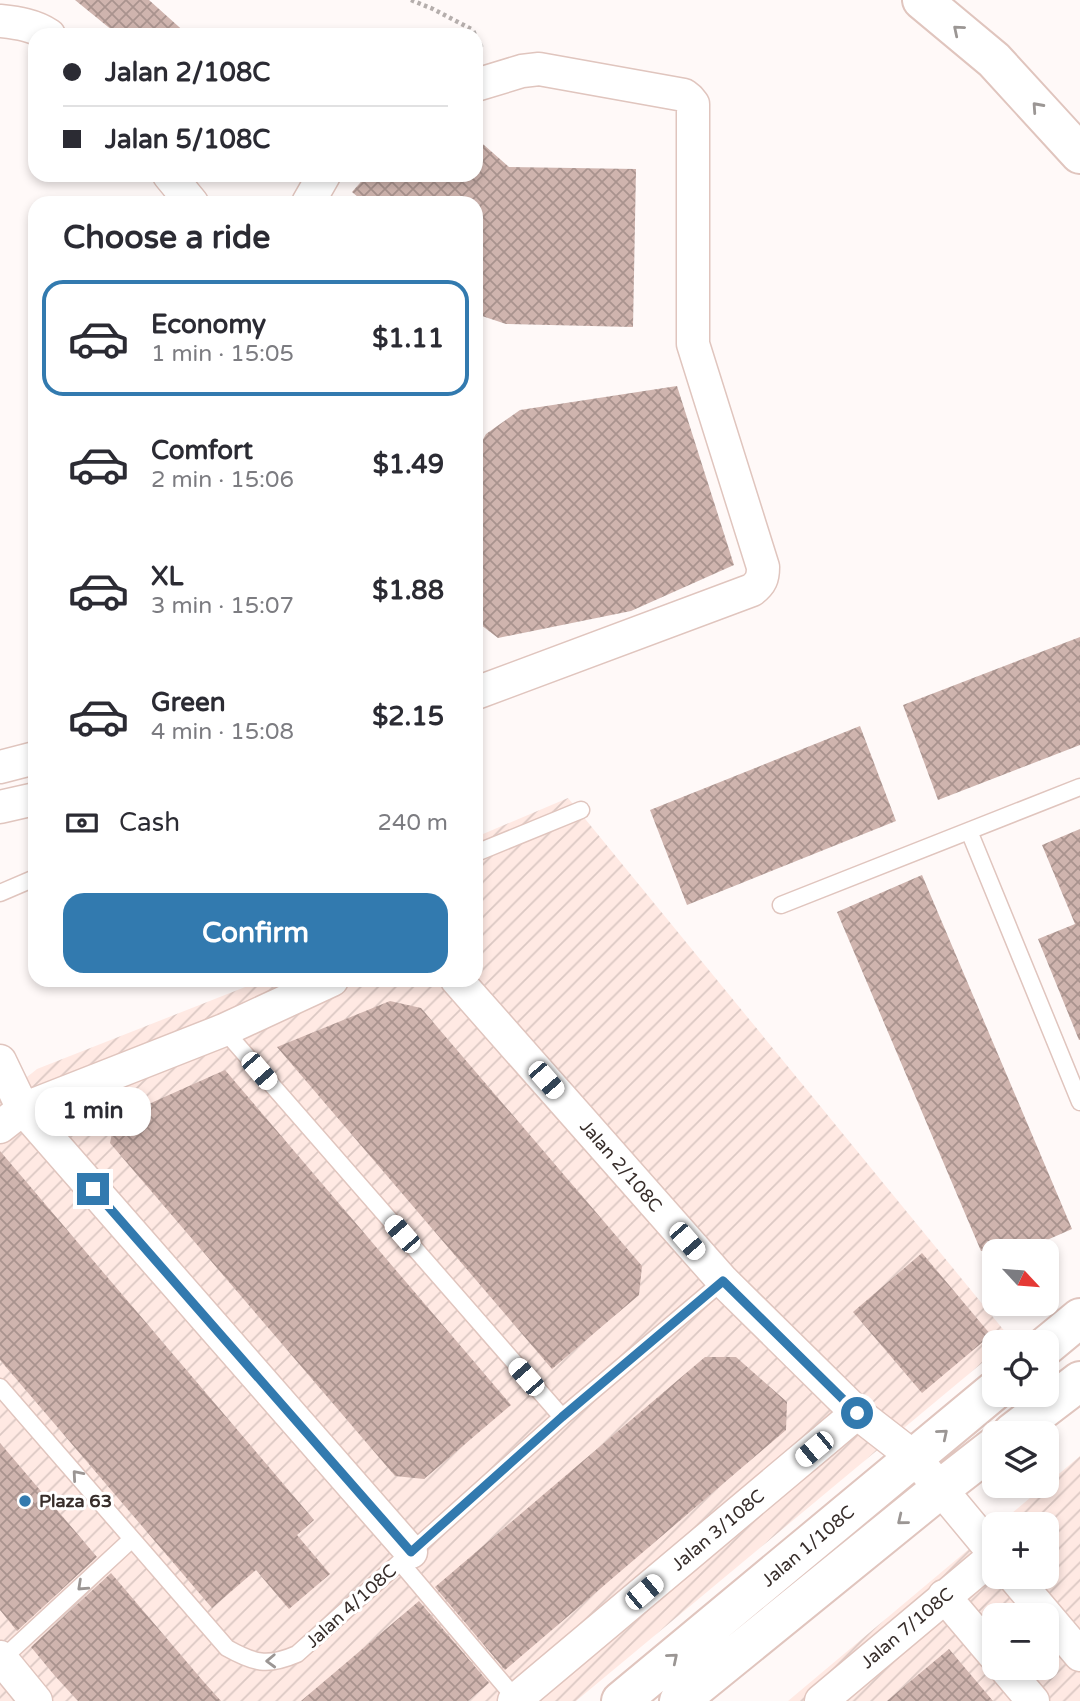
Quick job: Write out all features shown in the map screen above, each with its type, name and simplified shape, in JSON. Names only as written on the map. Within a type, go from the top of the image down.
[{"type":"main road","points":[[922,0],[994,60],[1080,154]]},
{"type":"main road","points":[[1059,1335],[1080,1318]]},
{"type":"main road","points":[[1028,1421],[1080,1381]]},
{"type":"main road","name":"Jalan 1/108C","points":[[621,1701],[982,1401]]},
{"type":"main road","points":[[680,1701],[982,1456]]},
{"type":"street","points":[[0,21],[34,28]]},
{"type":"street","points":[[483,83],[539,69],[684,95],[693,104],[693,344],[763,567],[763,576],[752,590],[483,690]]},
{"type":"street","points":[[175,182],[186,196]]},
{"type":"street","points":[[0,767],[28,760]]},
{"type":"street","points":[[0,807],[28,801]]},
{"type":"street","points":[[11,1118],[224,1030],[317,987]]},
{"type":"street","name":"Jalan 2/108C","points":[[463,987],[723,1281],[857,1413],[915,1458],[982,1540]]},
{"type":"street","points":[[0,1061],[11,1118],[406,1557]]},
{"type":"street","name":"Jalan 3/108C","points":[[515,1700],[857,1413]]},
{"type":"street","name":"Jalan 7/108C","points":[[821,1701],[982,1564]]},
{"type":"street","points":[[1024,1589],[1080,1655]]},
{"type":"street","points":[[944,1596],[982,1641]]},
{"type":"street","points":[[1,1658],[36,1701]]},
{"type":"street","points":[[1015,1680],[1033,1701]]},
{"type":"lane","points":[[782,905],[1080,787]]},
{"type":"lane","points":[[483,850],[581,810]]},
{"type":"lane","points":[[969,831],[1080,1102]]},
{"type":"lane","points":[[0,893],[28,881]]},
{"type":"lane","points":[[224,1030],[562,1417]]},
{"type":"lane","name":"Jalan 4/108C","points":[[0,1387],[227,1648],[250,1661],[279,1662],[297,1654],[562,1417],[723,1281]]},
{"type":"lane","points":[[1,1658],[132,1539]]},
{"type":"lane","points":[[406,1557],[515,1700]]},
{"type":"path","points":[[411,0],[468,28]]},
{"type":"shaded area","points":[[568,798],[982,1304],[982,1316],[992,1316],[1004,1330],[982,1330],[982,1363],[576,1701],[0,1701],[0,1099],[37,1069],[245,987],[483,987],[483,834]]},
{"type":"shaded area","points":[[1080,1456],[1080,1701],[788,1701],[982,1538],[982,1589],[1059,1589],[1059,1512],[1013,1512],[1030,1498],[1059,1498],[1059,1474]]},
{"type":"building","points":[[75,0],[149,0],[180,28],[109,28]]},
{"type":"building","points":[[483,144],[509,167],[636,169],[633,327],[506,324],[483,316],[483,196],[357,196],[352,192],[361,182],[483,182]]},
{"type":"building","points":[[677,386],[734,565],[631,611],[498,638],[483,626],[483,439],[486,434],[520,410]]},
{"type":"building","points":[[1080,637],[1080,745],[938,800],[903,705]]},
{"type":"building","points":[[860,726],[896,821],[687,905],[650,810]]},
{"type":"building","points":[[1080,829],[1079,1040],[1038,939],[1075,924],[1042,845]]},
{"type":"building","points":[[922,875],[1072,1229],[1049,1239],[982,1239],[981,1251],[837,912]]},
{"type":"building","points":[[390,1001],[421,1008],[642,1266],[639,1295],[552,1369],[277,1047]]},
{"type":"building","points":[[225,1070],[511,1405],[424,1479],[395,1476],[110,1143],[115,1119]]},
{"type":"building","points":[[0,1151],[314,1520],[297,1535],[330,1574],[289,1609],[256,1570],[212,1608],[0,1360]]},
{"type":"building","points":[[922,1253],[987,1330],[982,1330],[982,1343],[922,1393],[853,1312]]},
{"type":"building","points":[[705,1357],[736,1357],[787,1402],[786,1430],[505,1670],[435,1587]]},
{"type":"building","name":"Plaza 63","points":[[0,1443],[97,1557],[17,1631],[0,1610]]},
{"type":"building","points":[[111,1573],[221,1701],[78,1701],[55,1676],[31,1647]]},
{"type":"building","points":[[419,1601],[489,1683],[468,1701],[301,1701]]},
{"type":"building","points":[[949,1649],[993,1701],[887,1701],[913,1679]]},
{"type":"place","name":"Plaza 63","points":[[25,1501]]},
{"type":"route","points":[[93,1189],[411,1552],[562,1417],[723,1281],[857,1413]]}]
